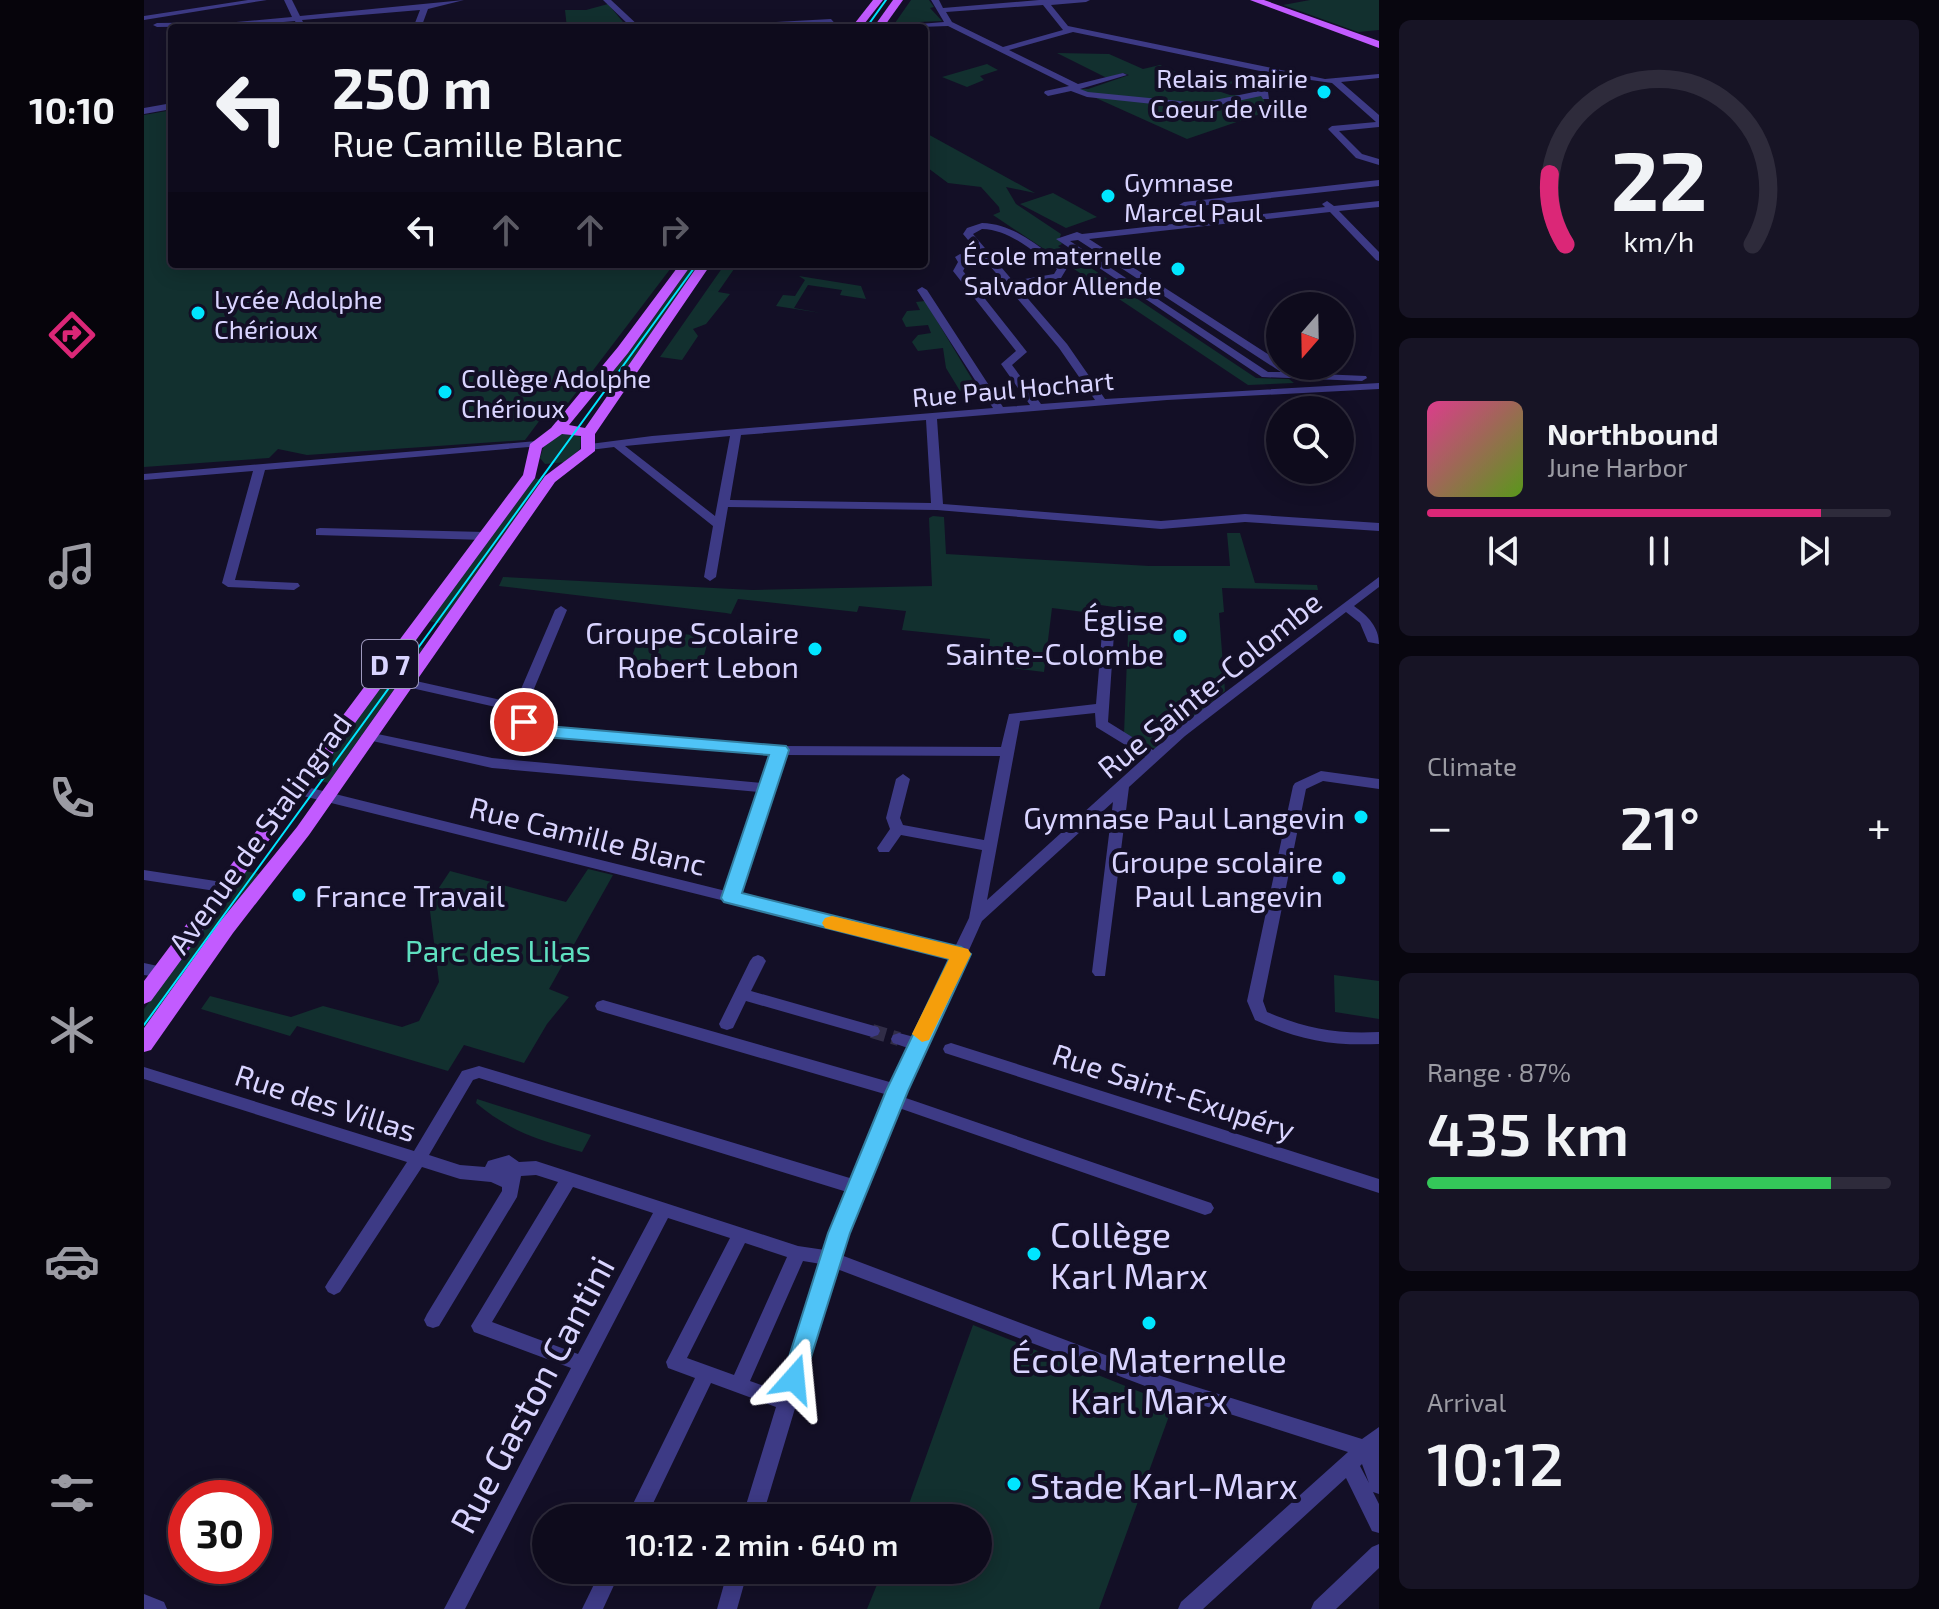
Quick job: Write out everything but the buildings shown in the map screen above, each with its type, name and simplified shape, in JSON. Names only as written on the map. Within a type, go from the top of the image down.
[{"type":"main road","points":[[859,24],[878,0]]},
{"type":"main road","points":[[881,24],[898,0]]},
{"type":"main road","points":[[1255,0],[1379,45]]},
{"type":"main road","name":"D 7","points":[[534,453],[623,350],[683,268]]},
{"type":"main road","name":"D 7","points":[[567,468],[583,458],[589,439],[702,268]]},
{"type":"main road","points":[[557,430],[573,428],[589,439]]},
{"type":"main road","points":[[534,453],[544,468],[567,468]]},
{"type":"main road","name":"Avenue de Stalingrad","points":[[144,996],[153,970],[321,760],[530,475],[534,453]]},
{"type":"main road","name":"Avenue de Stalingrad","points":[[144,1044],[226,928],[271,874],[548,483],[567,468]]},
{"type":"street","points":[[144,18],[263,0]]},
{"type":"street","points":[[288,0],[300,24]]},
{"type":"street","points":[[240,24],[296,16],[425,7],[460,0]]},
{"type":"street","points":[[607,0],[633,24]]},
{"type":"street","points":[[935,0],[949,24]]},
{"type":"street","points":[[941,10],[1086,0]]},
{"type":"street","points":[[1044,1],[1065,28],[1072,30],[1280,73],[1335,81],[1379,76]]},
{"type":"street","points":[[419,24],[425,7]]},
{"type":"street","points":[[774,24],[831,21],[833,24]]},
{"type":"street","points":[[928,26],[949,24],[1087,94],[1200,106],[1265,95],[1280,73]]},
{"type":"street","points":[[157,25],[168,25]]},
{"type":"street","points":[[1002,50],[1072,30]]},
{"type":"street","points":[[1048,93],[1123,75]]},
{"type":"street","points":[[1335,81],[1379,122]]},
{"type":"street","points":[[1361,104],[1379,103]]},
{"type":"street","points":[[144,111],[168,107]]},
{"type":"street","points":[[1379,122],[1332,129],[1359,156],[1379,162]]},
{"type":"street","points":[[1197,223],[1184,205],[1379,183]]},
{"type":"street","points":[[1317,189],[1330,208],[1379,258]]},
{"type":"street","points":[[1266,375],[1062,241],[1063,236],[1379,204]]},
{"type":"street","points":[[1010,284],[1058,276],[1062,268],[1003,229],[985,225],[970,230],[968,234],[1010,284],[1063,346],[1102,402]]},
{"type":"street","points":[[1077,235],[1266,358]]},
{"type":"street","points":[[960,257],[963,262],[958,271],[1022,352],[1006,364],[1038,408]]},
{"type":"street","points":[[1126,284],[1144,279]]},
{"type":"street","points":[[922,290],[1000,411]]},
{"type":"street","points":[[1198,331],[1216,325]]},
{"type":"street","points":[[1354,377],[1379,377]]},
{"type":"street","points":[[1301,380],[1315,389]]},
{"type":"street","name":"Rue Paul Hochart","points":[[589,439],[615,443],[1102,402],[1379,386]]},
{"type":"street","points":[[931,417],[937,507]]},
{"type":"street","points":[[710,577],[736,432]]},
{"type":"street","name":"Rue Paul Hochart","points":[[589,439],[652,439]]},
{"type":"street","points":[[615,443],[719,525]]},
{"type":"street","points":[[144,477],[475,451],[534,453]]},
{"type":"street","points":[[260,468],[228,583],[294,586]]},
{"type":"street","points":[[723,503],[937,507],[1161,525],[1245,518],[1379,527]]},
{"type":"street","points":[[320,532],[485,536]]},
{"type":"street","name":"Rue Sainte-Colombe","points":[[976,918],[1154,756],[1379,581]]},
{"type":"street","points":[[1347,607],[1366,621],[1372,639],[1379,640]]},
{"type":"street","points":[[561,610],[519,708],[524,722],[544,731],[780,750],[1006,752]]},
{"type":"street","points":[[1096,615],[1109,619],[1101,724],[1154,756]]},
{"type":"street","points":[[407,683],[519,708]]},
{"type":"street","points":[[756,1504],[832,1259],[858,1188],[895,1095],[976,918],[1014,717],[1100,708]]},
{"type":"street","points":[[368,736],[492,763],[768,788]]},
{"type":"street","points":[[731,898],[780,750]]},
{"type":"street","points":[[1379,784],[1321,776],[1300,786],[1255,1001],[1261,1016],[1329,1041],[1379,1038]]},
{"type":"street","points":[[897,829],[893,818],[903,779]]},
{"type":"street","points":[[1100,972],[1122,785]]},
{"type":"street","name":"Rue Camille Blanc","points":[[295,789],[961,954]]},
{"type":"street","points":[[897,829],[988,846]]},
{"type":"street","points":[[884,848],[897,829]]},
{"type":"street","points":[[144,875],[222,887]]},
{"type":"street","points":[[727,1024],[758,961]]},
{"type":"street","points":[[742,994],[872,1031]]},
{"type":"street","points":[[603,1006],[895,1095],[1205,1208]]},
{"type":"street","points":[[899,1039],[918,1044]]},
{"type":"street","name":"Rue Saint-Exupéry","points":[[951,1049],[1379,1186]]},
{"type":"street","points":[[334,1287],[468,1075],[479,1072],[858,1188]]},
{"type":"street","name":"Rue des Villas","points":[[144,1073],[460,1172],[506,1174],[536,1168],[798,1253],[832,1259],[1161,1384],[1375,1446]]},
{"type":"street","points":[[433,1320],[511,1192],[506,1174]]},
{"type":"street","points":[[569,1179],[480,1326],[582,1364]]},
{"type":"street","name":"Rue Gaston Cantini","points":[[454,1609],[664,1210]]},
{"type":"street","points":[[741,1234],[675,1362],[786,1402]]},
{"type":"street","points":[[739,1385],[798,1253]]},
{"type":"street","points":[[643,1504],[707,1373]]},
{"type":"street","points":[[1188,1609],[1375,1446]]},
{"type":"street","points":[[1375,1446],[1379,1485]]},
{"type":"street","points":[[1350,1466],[1379,1524]]},
{"type":"street","points":[[1321,1609],[1379,1554]]},
{"type":"street","points":[[592,1609],[604,1584]]},
{"type":"street","points":[[727,1609],[734,1584]]},
{"type":"street","points":[[144,1604],[157,1609]]},
{"type":"green space","points":[[911,0],[929,0],[934,7],[930,8],[942,21],[895,23]]},
{"type":"green space","points":[[1310,0],[1379,0],[1379,30],[1358,32],[1283,5]]},
{"type":"green space","points":[[608,4],[625,24],[567,24],[565,10],[586,10]]},
{"type":"green space","points":[[1057,53],[1109,54],[1143,69],[1160,65],[1213,88],[1246,76],[1218,91],[1230,95],[1263,95],[1266,112],[1187,139],[1076,89],[1088,89],[1129,75],[1123,73],[1107,78]]},
{"type":"green space","points":[[987,64],[998,70],[980,76],[984,80],[967,87],[942,77]]},
{"type":"green space","points":[[168,111],[168,268],[671,268],[559,415],[546,412],[525,440],[307,455],[278,449],[269,458],[144,467],[144,115]]},
{"type":"green space","points":[[928,134],[1035,193],[1006,187],[1016,204],[1061,234],[1059,240],[1062,244],[1058,246],[1256,378],[1290,380],[1294,383],[1248,385],[993,215],[1000,212],[999,207],[981,187],[948,183],[928,168]]},
{"type":"green space","points":[[1053,193],[1097,217],[1066,228],[1020,204]]},
{"type":"green space","points":[[722,268],[739,268],[734,269],[718,292],[730,294],[706,324],[693,329],[698,336],[682,360],[660,357]]},
{"type":"green space","points":[[686,269],[696,270],[611,394],[593,390]]},
{"type":"green space","points":[[799,276],[861,286],[866,299],[840,295],[842,290],[808,285],[794,308],[821,313],[776,306],[783,295],[795,296],[805,280]]},
{"type":"green space","points":[[925,301],[978,389],[960,391],[946,368],[943,348],[918,351],[912,342],[918,335],[931,333],[928,325],[906,327],[902,319],[907,311],[920,310],[916,302]]},
{"type":"green space","points":[[561,433],[581,437],[580,449],[566,462],[545,464],[540,458],[544,445]]},
{"type":"green space","points":[[533,478],[544,480],[443,624],[428,621]]},
{"type":"green space","points":[[944,517],[946,554],[1149,566],[1230,566],[1227,533],[1240,533],[1255,583],[1317,585],[1318,590],[1222,588],[1224,612],[1219,613],[1225,691],[1155,749],[1124,734],[1129,609],[1100,605],[1092,613],[1052,608],[1044,672],[987,665],[990,639],[902,630],[906,611],[859,606],[857,612],[738,599],[731,614],[499,586],[503,577],[752,590],[932,586],[929,518]]},
{"type":"green space","points":[[641,629],[709,637],[701,667],[631,660]]},
{"type":"green space","points":[[411,645],[423,648],[328,783],[310,778]]},
{"type":"green space","name":"Parc des Lilas","points":[[588,869],[613,875],[549,989],[569,997],[547,1024],[524,1063],[464,1045],[448,1071],[297,1026],[290,1036],[201,1009],[210,996],[291,1017],[323,1006],[402,1027],[419,1021],[439,982],[429,903],[450,871],[566,902]]},
{"type":"green space","points":[[240,870],[264,875],[144,1034],[144,1009],[213,915]]},
{"type":"green space","points":[[1334,975],[1379,981],[1379,1019],[1335,1012]]},
{"type":"green space","points":[[477,1099],[591,1135],[582,1152],[553,1144],[501,1121],[476,1103]]},
{"type":"green space","name":"Stade Karl-Marx","points":[[973,1325],[1173,1405],[1099,1609],[867,1609],[877,1584],[992,1584],[992,1504],[909,1504]]},
{"type":"tunnel","points":[[872,1031],[899,1039]]},
{"type":"tram line","points":[[869,24],[886,0]]},
{"type":"tram line","points":[[144,1025],[694,268]]},
{"type":"slow traffic","points":[[832,923],[961,954],[922,1034]]},
{"type":"place","name":"Relais mairie Coeur de ville","points":[[1324,92]]},
{"type":"place","name":"Gymnase Marcel Paul","points":[[1108,196]]},
{"type":"place","name":"École maternelle Salvador Allende","points":[[1178,269]]},
{"type":"place","name":"Lycée Adolphe Chérioux","points":[[198,313]]},
{"type":"place","name":"Collège Adolphe Chérioux","points":[[445,392]]},
{"type":"place","name":"Église Sainte-Colombe","points":[[1180,636]]},
{"type":"place","name":"Groupe Scolaire Robert Lebon","points":[[815,649]]},
{"type":"place","name":"Gymnase Paul Langevin","points":[[1361,817]]},
{"type":"place","name":"Groupe scolaire Paul Langevin","points":[[1339,878]]},
{"type":"place","name":"France Travail","points":[[299,895]]},
{"type":"place","name":"Collège Karl Marx","points":[[1034,1254]]},
{"type":"place","name":"École Maternelle Karl Marx","points":[[1149,1323]]},
{"type":"place","name":"Stade Karl-Marx","points":[[1014,1484]]},
{"type":"route","points":[[524,722],[544,731],[780,750],[731,898],[961,954],[897,1091],[839,1233],[794,1379]]}]
